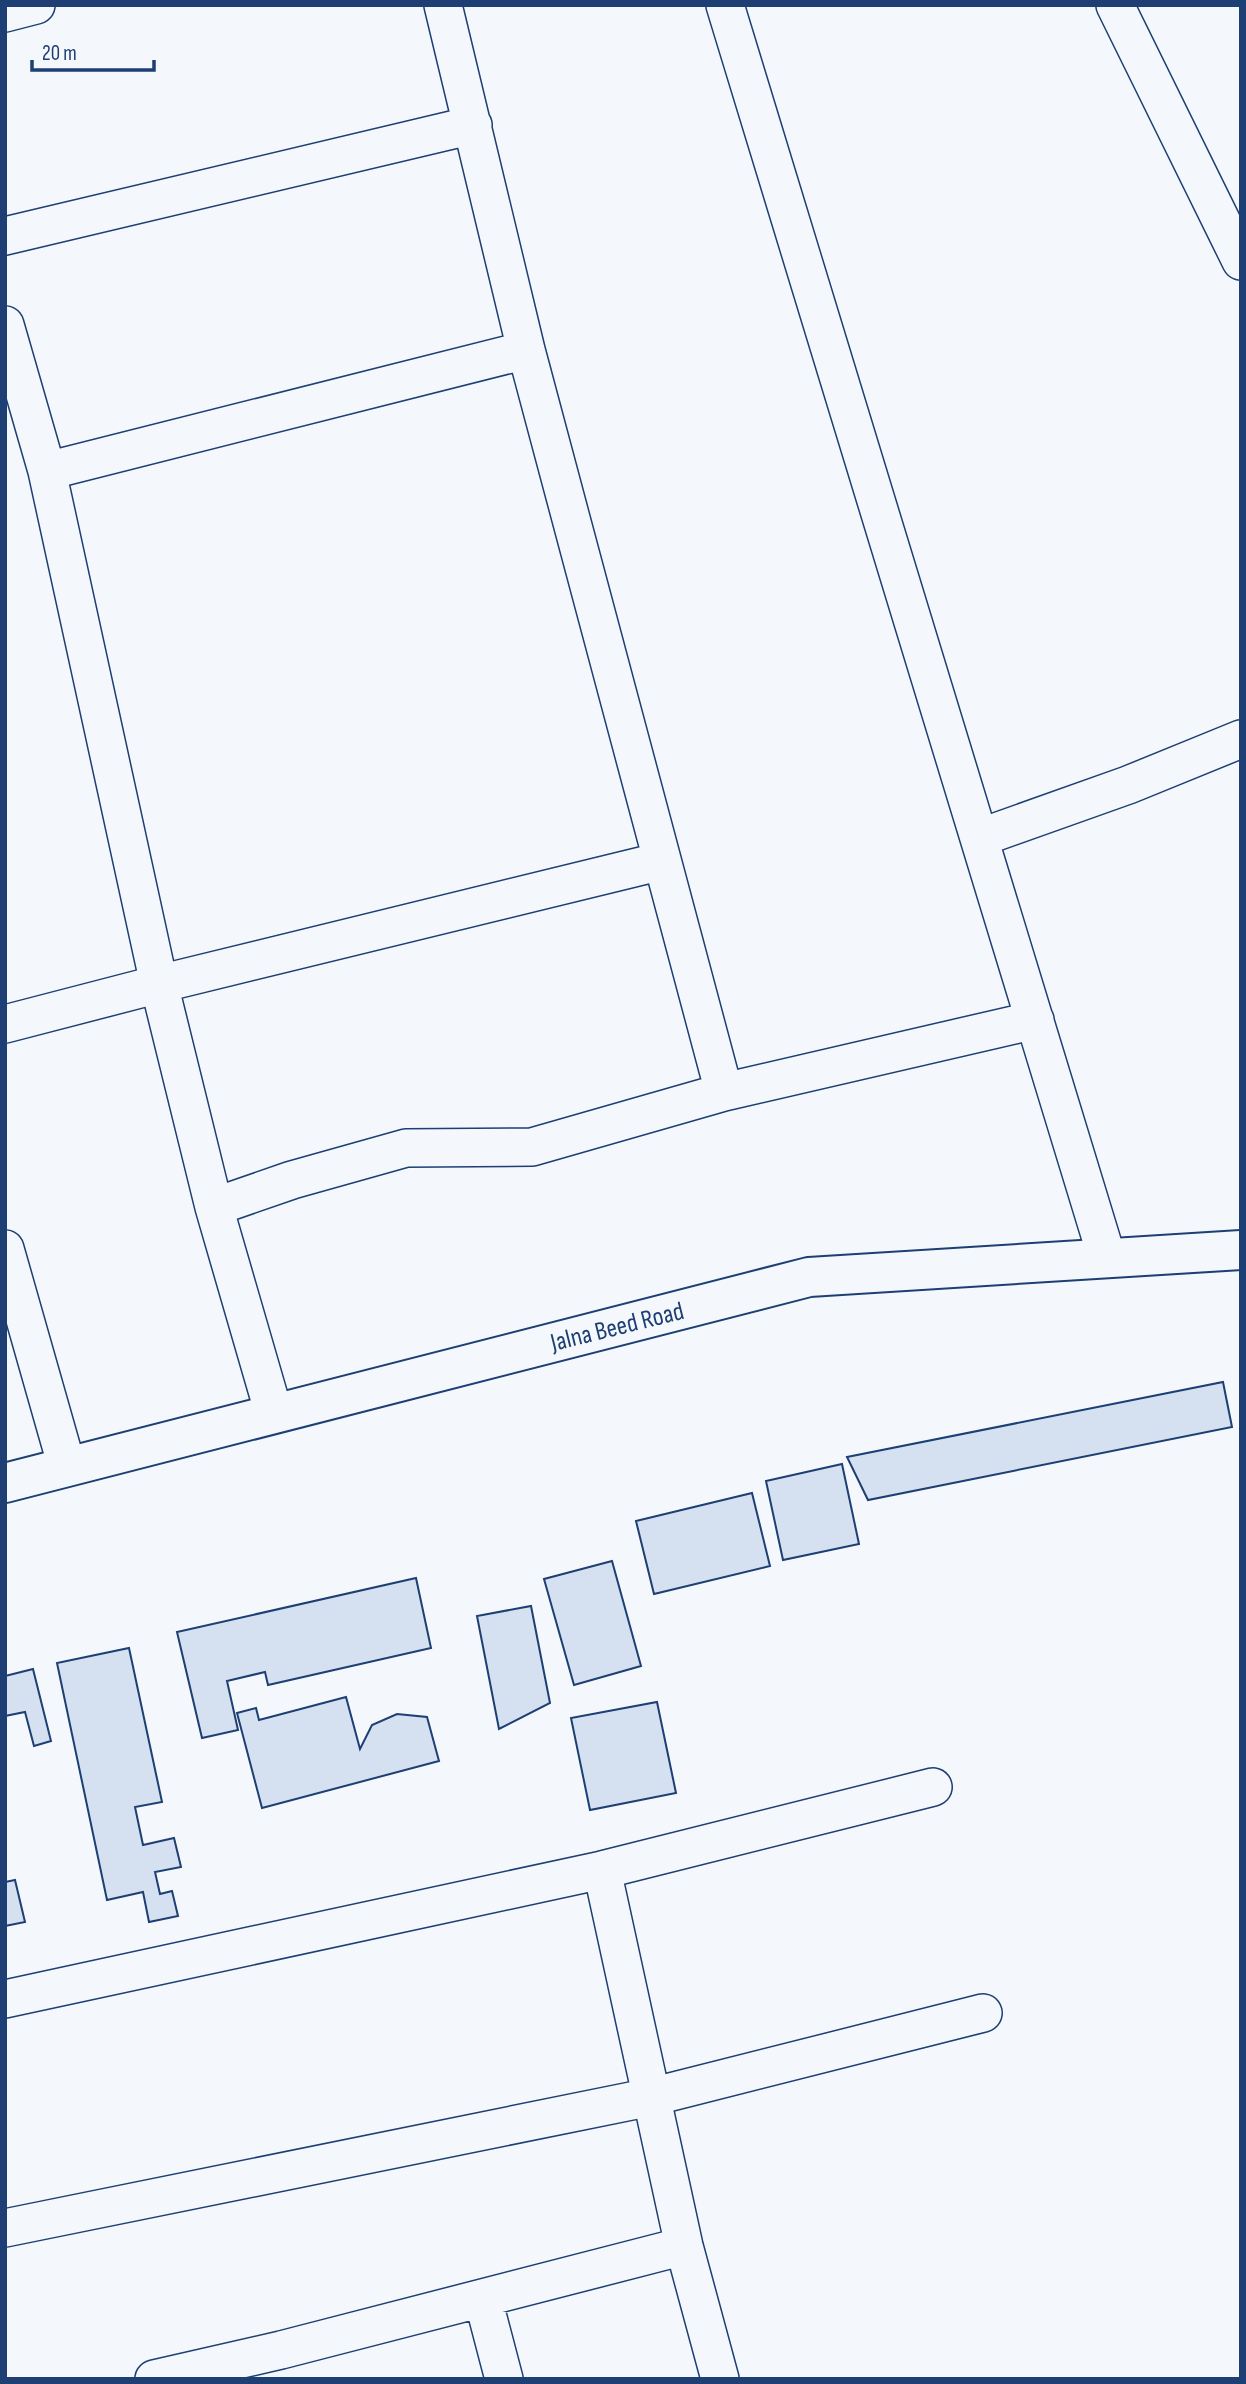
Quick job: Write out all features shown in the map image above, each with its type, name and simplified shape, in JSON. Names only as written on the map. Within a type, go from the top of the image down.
[{"type":"main road","name":"Jalna Beed Road","points":[[5,1483],[809,1277],[1241,1250]]},
{"type":"street","points":[[5,13],[36,5]]},
{"type":"street","points":[[443,5],[526,350],[724,1093]]},
{"type":"street","points":[[725,5],[1107,1258]]},
{"type":"street","points":[[1115,5],[1241,261]]},
{"type":"street","points":[[5,236],[473,125]]},
{"type":"street","points":[[5,325],[47,471],[159,984],[214,1207],[274,1414]]},
{"type":"street","points":[[47,471],[526,350]]},
{"type":"street","points":[[979,838],[1128,785],[1241,739]]},
{"type":"street","points":[[5,1024],[662,861]]},
{"type":"street","points":[[214,1207],[292,1180],[406,1148],[533,1147],[724,1093],[1035,1020]]},
{"type":"street","points":[[7,1260],[67,1467]]},
{"type":"street","points":[[5,1999],[602,1870],[933,1787]]},
{"type":"street","points":[[602,1870],[684,2246],[720,2379]]},
{"type":"street","points":[[5,2228],[651,2097],[983,2013]]},
{"type":"street","points":[[154,2379],[281,2350],[684,2246]]},
{"type":"street","points":[[483,2299],[503,2379]]},
{"type":"building","points":[[1223,1382],[1232,1427],[868,1500],[847,1457]]},
{"type":"building","points":[[842,1464],[859,1544],[783,1560],[766,1481]]},
{"type":"building","points":[[752,1493],[770,1566],[654,1594],[636,1521]]},
{"type":"building","points":[[612,1561],[641,1666],[574,1685],[544,1579]]},
{"type":"building","points":[[416,1578],[431,1648],[268,1685],[265,1672],[227,1681],[238,1730],[202,1738],[177,1632]]},
{"type":"building","points":[[531,1606],[550,1703],[499,1729],[477,1616]]},
{"type":"building","points":[[129,1648],[162,1802],[135,1807],[143,1845],[174,1838],[181,1867],[155,1872],[160,1894],[172,1891],[178,1916],[149,1922],[143,1892],[107,1900],[57,1663]]},
{"type":"building","points":[[33,1669],[51,1741],[34,1746],[25,1712],[5,1716],[5,1676]]},
{"type":"building","points":[[346,1697],[360,1749],[372,1725],[397,1714],[427,1717],[439,1761],[262,1808],[237,1713],[256,1708],[259,1720]]},
{"type":"building","points":[[657,1702],[676,1793],[590,1810],[571,1718]]},
{"type":"building","points":[[15,1880],[25,1922],[5,1926],[5,1882]]}]
